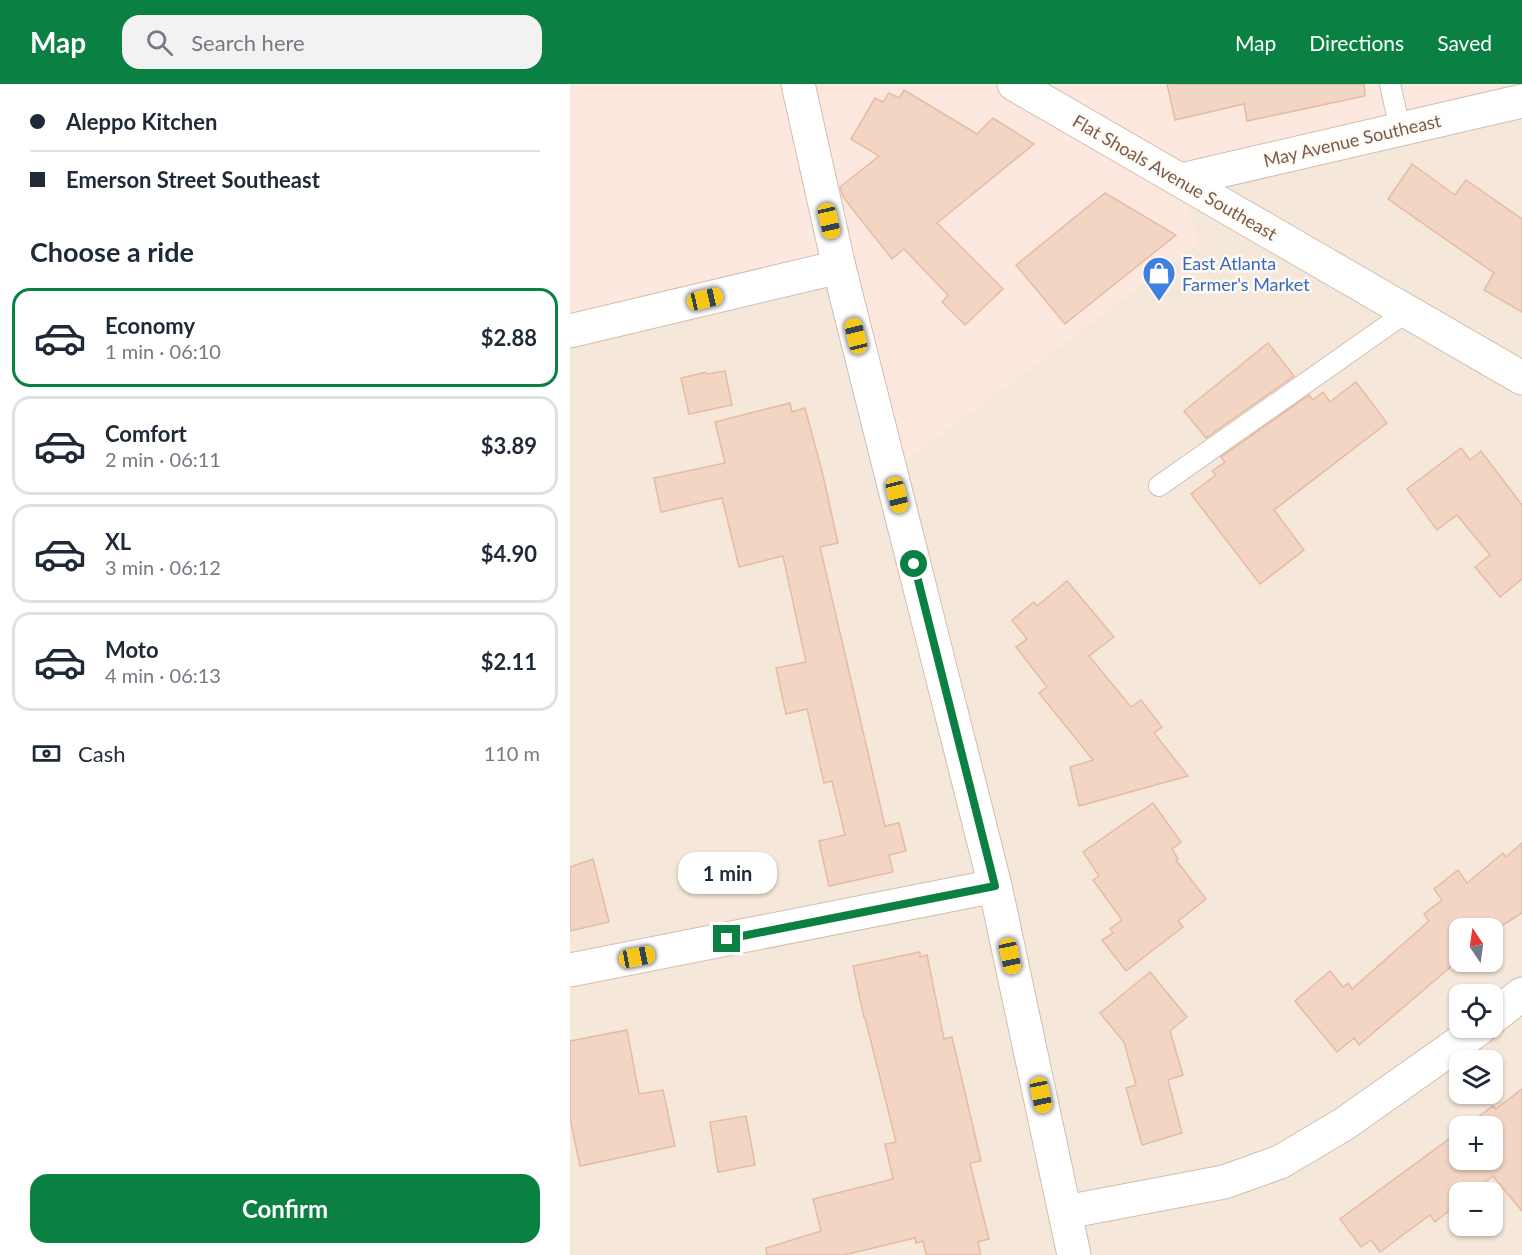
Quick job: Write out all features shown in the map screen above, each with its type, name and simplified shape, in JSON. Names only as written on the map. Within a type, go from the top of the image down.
[{"type":"street","points":[[798,84],[839,267],[995,886],[1074,1255]]},
{"type":"street","name":"Flat Shoals Avenue Southeast","points":[[1014,84],[1522,378]]},
{"type":"street","name":"May Avenue Southeast","points":[[1181,180],[1522,101]]},
{"type":"street","points":[[570,331],[839,267]]},
{"type":"street","points":[[570,970],[995,886]]},
{"type":"street","points":[[1503,1009],[1522,994]]},
{"type":"street","points":[[1066,1212],[1224,1182],[1280,1162],[1344,1124],[1466,1038]]},
{"type":"lane","points":[[1390,84],[1400,129]]},
{"type":"lane","points":[[1159,486],[1408,312]]},
{"type":"shaded area","points":[[570,84],[1522,84],[1522,101],[1181,181],[1199,243],[891,472],[839,267],[570,329]]},
{"type":"shaded area","points":[[1522,101],[1522,1255],[570,1255],[570,329],[1181,180]]},
{"type":"building","points":[[1167,84],[1364,84],[1365,96],[1247,121],[1244,104],[1175,120]]},
{"type":"building","points":[[904,90],[977,134],[993,118],[1034,144],[937,223],[1003,289],[965,325],[942,302],[948,295],[904,249],[892,259],[843,197],[840,187],[879,156],[851,139],[875,98],[883,102],[889,93],[899,98]]},
{"type":"building","points":[[1412,164],[1455,195],[1466,180],[1522,219],[1522,312],[1484,290],[1494,273],[1388,199]]},
{"type":"building","points":[[1105,193],[1176,235],[1065,324],[1016,265]]},
{"type":"building","points":[[1268,343],[1294,376],[1206,438],[1184,411]]},
{"type":"building","points":[[725,371],[732,405],[689,414],[681,378],[706,372],[707,374]]},
{"type":"building","points":[[1356,382],[1387,423],[1274,510],[1304,550],[1260,584],[1191,494],[1216,475],[1212,471],[1225,462],[1221,457],[1309,395],[1313,400],[1323,392],[1330,402]]},
{"type":"building","points":[[790,403],[792,412],[805,408],[822,471],[838,543],[820,547],[885,826],[899,823],[906,851],[889,855],[893,872],[829,886],[819,841],[845,835],[832,781],[824,783],[807,709],[786,714],[776,668],[806,662],[783,556],[739,567],[722,498],[661,512],[654,478],[725,463],[715,422]]},
{"type":"building","points":[[1461,448],[1470,460],[1481,451],[1522,505],[1522,579],[1500,597],[1475,567],[1490,555],[1457,515],[1437,530],[1407,489]]},
{"type":"building","points":[[1067,581],[1114,637],[1089,656],[1131,707],[1141,700],[1162,727],[1154,733],[1188,776],[1079,806],[1070,767],[1093,760],[1039,693],[1047,687],[1016,647],[1027,639],[1012,620],[1034,602],[1037,606]]},
{"type":"building","points":[[1153,803],[1181,842],[1172,849],[1178,859],[1176,860],[1206,899],[1178,921],[1183,927],[1126,971],[1102,940],[1113,933],[1110,929],[1122,920],[1093,880],[1099,876],[1083,852]]},
{"type":"building","points":[[1522,843],[1522,913],[1503,925],[1503,918],[1449,918],[1449,968],[1359,1045],[1354,1038],[1337,1052],[1295,1001],[1330,971],[1343,987],[1348,983],[1352,989],[1429,921],[1424,914],[1442,900],[1434,889],[1458,870],[1467,883],[1503,853],[1506,857]]},
{"type":"building","points":[[593,859],[609,922],[570,931],[570,867]]},
{"type":"building","points":[[920,952],[920,957],[927,955],[944,1039],[952,1037],[981,1161],[970,1163],[989,1239],[978,1242],[981,1255],[926,1255],[923,1241],[916,1243],[915,1238],[844,1255],[767,1255],[766,1248],[821,1231],[813,1199],[893,1179],[885,1144],[896,1142],[853,966]]},
{"type":"building","points":[[1150,972],[1187,1017],[1170,1031],[1183,1075],[1168,1080],[1182,1133],[1142,1145],[1126,1088],[1136,1085],[1124,1042],[1100,1013]]},
{"type":"building","points":[[627,1030],[639,1094],[663,1090],[675,1146],[580,1166],[570,1118],[570,1041]]},
{"type":"building","points":[[1522,1089],[1522,1211],[1503,1188],[1503,1182],[1498,1182],[1493,1176],[1485,1182],[1449,1182],[1449,1211],[1435,1222],[1430,1215],[1380,1252],[1371,1240],[1361,1247],[1340,1219],[1449,1139],[1449,1170],[1503,1170],[1503,1116],[1480,1116],[1493,1106],[1496,1109]]},
{"type":"building","points":[[746,1116],[755,1165],[718,1172],[710,1122]]},
{"type":"place","name":"East Atlanta Farmer's Market","points":[[1159,302]]},
{"type":"route","points":[[727,939],[995,886],[914,564]]}]
